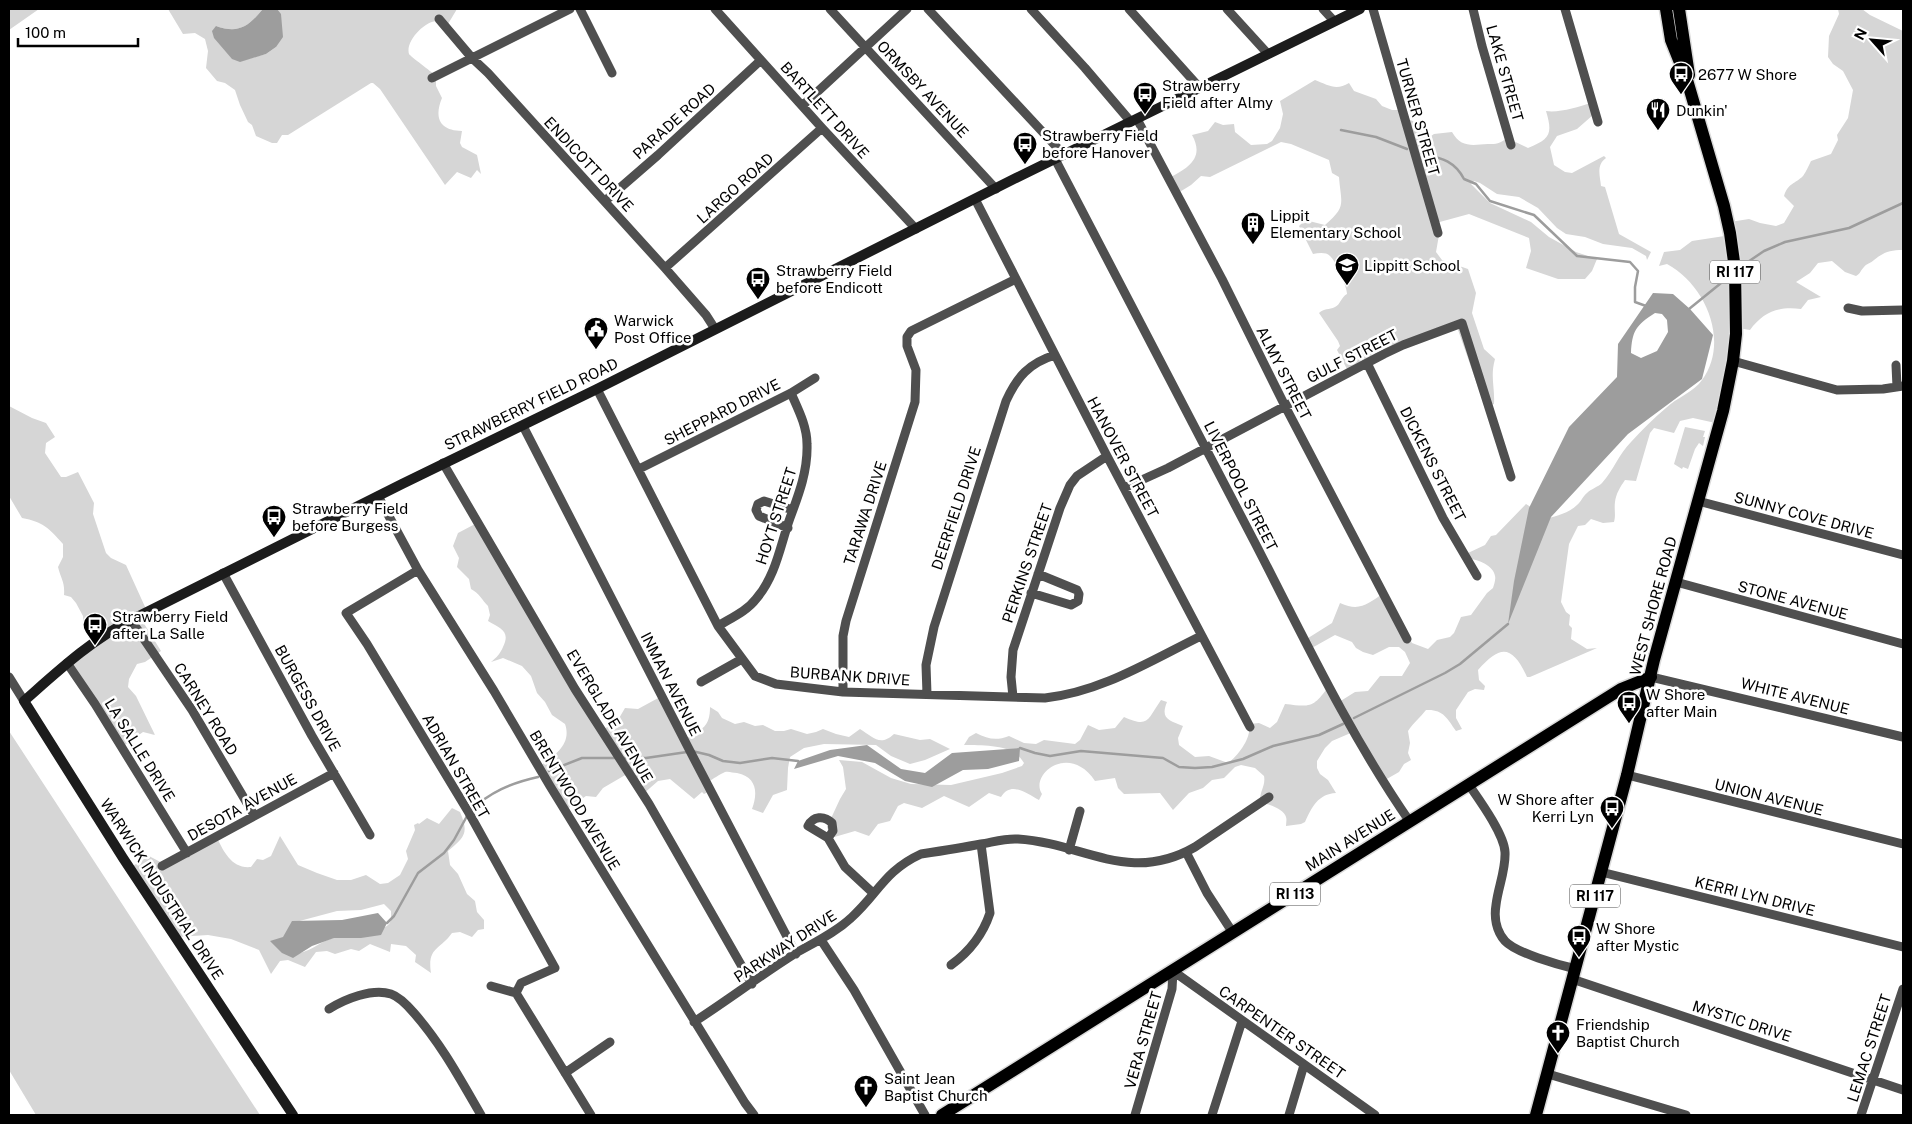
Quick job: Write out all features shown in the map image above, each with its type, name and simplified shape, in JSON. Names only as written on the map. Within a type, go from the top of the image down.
[{"type":"main road","name":"WEST SHORE ROAD","points":[[1536,1115],[1627,775],[1676,582],[1723,411],[1733,361],[1736,334],[1732,246],[1724,206],[1687,80],[1679,63],[1670,34],[1666,9]]},
{"type":"main road","name":"WEST SHORE ROAD","points":[[1679,9],[1693,102]]},
{"type":"main road","name":"MAIN AVENUE","points":[[942,1115],[1621,689],[1651,677]]},
{"type":"street","points":[[432,78],[570,9]]},
{"type":"street","points":[[580,9],[612,73]]},
{"type":"street","name":"BARTLETT DRIVE","points":[[715,9],[916,230]]},
{"type":"street","name":"ORMSBY AVENUE","points":[[830,9],[996,189]]},
{"type":"street","points":[[802,106],[907,9]]},
{"type":"street","name":"LIVERPOOL STREET","points":[[928,9],[1059,157],[1297,627],[1366,754],[1410,822]]},
{"type":"street","name":"ALMY STREET","points":[[1031,9],[1134,120],[1214,264],[1285,406],[1407,639]]},
{"type":"street","points":[[1129,9],[1199,87]]},
{"type":"street","points":[[1227,9],[1268,54]]},
{"type":"street","points":[[1324,9],[1334,21]]},
{"type":"street","name":"STRAWBERRY FIELD ROAD","points":[[24,701],[67,663],[104,636],[131,620],[443,463],[523,426],[916,230],[1199,87],[1360,9]]},
{"type":"street","name":"TURNER STREET","points":[[1373,9],[1438,233]]},
{"type":"street","name":"LAKE STREET","points":[[1473,9],[1511,145]]},
{"type":"street","points":[[1565,9],[1598,122]]},
{"type":"street","points":[[1660,9],[1670,34]]},
{"type":"street","name":"ENDICOTT DRIVE","points":[[439,19],[472,58],[665,268],[706,315],[715,329]]},
{"type":"street","name":"PARADE ROAD","points":[[605,201],[761,60]]},
{"type":"street","name":"LARGO ROAD","points":[[665,268],[822,128]]},
{"type":"street","name":"HANOVER STREET","points":[[975,200],[1106,456],[1250,727]]},
{"type":"street","name":"TARAWA DRIVE","points":[[844,692],[843,636],[846,621],[915,402],[916,370],[907,346],[907,338],[911,331],[1016,279]]},
{"type":"street","points":[[1848,308],[1862,311],[1903,310]]},
{"type":"street","name":"GULF STREET","points":[[1124,488],[1206,448],[1403,345],[1462,323],[1510,477]]},
{"type":"street","name":"DEERFIELD DRIVE","points":[[927,694],[926,666],[934,626],[1006,401],[1019,377],[1038,362],[1055,355]]},
{"type":"street","points":[[1733,361],[1837,390],[1851,391],[1900,387],[1896,365]]},
{"type":"street","name":"DICKENS STREET","points":[[1367,363],[1443,518],[1477,576]]},
{"type":"street","name":"SHEPPARD DRIVE","points":[[639,469],[791,393],[815,378]]},
{"type":"street","name":"BURBANK DRIVE","points":[[597,389],[718,626],[755,676],[776,684],[844,692],[1052,697],[1092,688],[1115,679],[1201,636]]},
{"type":"street","name":"HOYT STREET","points":[[718,626],[752,604],[763,590],[774,568],[788,528],[806,467],[807,443],[804,422],[791,393]]},
{"type":"street","name":"INMAN AVENUE","points":[[523,426],[796,954]]},
{"type":"street","name":"PERKINS STREET","points":[[1014,697],[1012,659],[1017,636],[1057,515],[1070,485],[1077,476],[1106,456]]},
{"type":"street","name":"EVERGLADE AVENUE","points":[[443,463],[576,689],[649,804],[752,984]]},
{"type":"street","name":"BRENTWOOD AVENUE","points":[[378,496],[418,570],[489,683],[694,1022],[754,1115]]},
{"type":"street","name":"SUNNY COVE DRIVE","points":[[1698,501],[1903,555]]},
{"type":"street","points":[[788,528],[759,516],[756,507],[764,502],[793,510]]},
{"type":"street","name":"ADRIAN STREET","points":[[418,570],[346,613],[367,644],[469,813],[555,968],[521,983],[516,993]]},
{"type":"street","name":"BURGESS DRIVE","points":[[223,573],[370,835]]},
{"type":"street","points":[[1032,594],[1071,605],[1078,601],[1079,594],[1077,590],[1038,574]]},
{"type":"street","name":"STONE AVENUE","points":[[1676,582],[1903,644]]},
{"type":"street","name":"CARNEY ROAD","points":[[131,620],[192,710],[254,815]]},
{"type":"street","points":[[701,682],[742,659]]},
{"type":"street","name":"LA SALLE DRIVE","points":[[67,663],[115,735],[187,853]]},
{"type":"street","name":"WARWICK INDUSTRIAL DRIVE","points":[[9,677],[113,842],[293,1115]]},
{"type":"street","name":"WHITE AVENUE","points":[[1651,677],[1903,737]]},
{"type":"street","name":"DESOTA AVENUE","points":[[162,866],[334,773]]},
{"type":"street","name":"UNION AVENUE","points":[[1627,775],[1903,844]]},
{"type":"street","name":"MYSTIC DRIVE","points":[[1469,785],[1498,832],[1504,846],[1504,866],[1496,906],[1496,921],[1500,934],[1506,942],[1574,974],[1903,1090]]},
{"type":"street","name":"PARKWAY DRIVE","points":[[694,1022],[796,954],[821,940],[851,918],[894,870],[921,854],[1015,839],[1043,842],[1113,861],[1133,863],[1164,860],[1186,852],[1270,797]]},
{"type":"street","points":[[1069,850],[1080,811]]},
{"type":"street","points":[[828,838],[845,867],[873,893]]},
{"type":"street","points":[[951,965],[972,946],[987,923],[990,913],[981,844]]},
{"type":"street","points":[[1186,852],[1207,893],[1233,933]]},
{"type":"street","name":"KERRI LYN DRIVE","points":[[1601,872],[1903,947]]},
{"type":"street","points":[[821,940],[854,990],[925,1115]]},
{"type":"street","name":"CARPENTER STREET","points":[[1173,971],[1369,1114]]},
{"type":"street","name":"VERA STREET","points":[[1135,1115],[1172,989],[1173,971]]},
{"type":"street","points":[[491,986],[516,993],[591,1115]]},
{"type":"street","name":"LEMAC STREET","points":[[1861,1115],[1903,989]]},
{"type":"street","points":[[329,1008],[362,995],[386,993],[399,998],[434,1036],[481,1115]]},
{"type":"street","points":[[1212,1115],[1242,1021]]},
{"type":"street","points":[[565,1073],[610,1042]]},
{"type":"street","points":[[1289,1115],[1304,1065]]},
{"type":"street","points":[[1548,1074],[1686,1115]]},
{"type":"shaded area","points":[[9,9],[39,9],[9,30]]},
{"type":"shaded area","points":[[168,9],[457,9],[448,24],[437,21],[427,24],[422,28],[410,43],[409,54],[436,76],[436,86],[442,98],[439,111],[440,122],[448,129],[462,131],[460,143],[462,147],[477,155],[481,174],[477,170],[471,178],[457,172],[445,185],[380,89],[373,83],[288,135],[282,135],[277,143],[272,143],[256,136],[240,105],[235,90],[225,83],[217,81],[206,68],[208,51],[205,39],[195,33],[183,34]],"holes":[[[262,10],[270,11],[276,47],[266,54],[240,61],[216,26],[237,29],[247,25]]]},
{"type":"shaded area","points":[[277,9],[281,14],[283,37],[276,47],[266,54],[240,62],[232,59],[214,38],[212,31],[216,26],[237,29],[247,25],[262,10]]},
{"type":"shaded area","points":[[1838,9],[1862,9],[1870,15],[1903,31],[1903,250],[1891,251],[1881,255],[1865,266],[1856,276],[1845,272],[1832,261],[1818,263],[1810,273],[1796,282],[1821,297],[1808,300],[1801,309],[1786,308],[1772,312],[1760,319],[1750,330],[1738,328],[1720,424],[1693,418],[1680,421],[1674,433],[1654,428],[1650,433],[1636,481],[1625,480],[1617,493],[1614,522],[1603,523],[1591,519],[1585,525],[1578,526],[1569,544],[1561,602],[1566,612],[1570,615],[1571,639],[1587,649],[1597,648],[1530,677],[1527,677],[1516,658],[1511,654],[1505,652],[1493,656],[1478,670],[1479,680],[1485,686],[1484,690],[1475,689],[1468,692],[1456,710],[1456,718],[1462,729],[1456,731],[1441,713],[1426,710],[1408,731],[1410,743],[1408,753],[1411,760],[1404,764],[1399,772],[1385,780],[1353,732],[1332,741],[1317,761],[1317,768],[1336,793],[1325,796],[1316,802],[1305,822],[1301,824],[1286,826],[1286,817],[1282,811],[1271,805],[1260,803],[1264,776],[1255,768],[1241,765],[1235,767],[1224,778],[1212,780],[1203,788],[1189,793],[1173,810],[1160,793],[1124,794],[1118,788],[1115,778],[1095,781],[1085,770],[1074,764],[1063,763],[1046,771],[1041,778],[1039,786],[1042,794],[1039,800],[1014,789],[1005,792],[1001,797],[989,793],[969,807],[944,796],[922,808],[904,803],[898,806],[890,821],[878,824],[869,836],[855,831],[831,838],[827,827],[846,789],[843,767],[839,760],[862,762],[891,778],[911,784],[951,785],[1002,773],[1022,766],[1024,763],[1013,752],[1005,749],[964,745],[969,737],[976,733],[992,739],[1009,736],[1024,743],[1036,744],[1044,740],[1075,744],[1080,740],[1088,725],[1099,730],[1115,728],[1124,717],[1138,722],[1147,720],[1161,700],[1167,702],[1165,715],[1167,718],[1183,726],[1178,738],[1179,745],[1195,757],[1209,756],[1228,763],[1247,740],[1249,724],[1259,723],[1270,728],[1277,722],[1285,704],[1301,706],[1311,704],[1319,699],[1329,686],[1339,702],[1355,692],[1368,691],[1380,676],[1402,676],[1410,663],[1405,652],[1399,647],[1389,647],[1373,655],[1363,652],[1356,648],[1352,642],[1335,635],[1310,649],[1305,640],[1332,623],[1340,603],[1353,607],[1363,606],[1384,593],[1412,643],[1428,649],[1437,640],[1450,637],[1454,633],[1461,617],[1471,615],[1493,588],[1495,582],[1492,569],[1477,560],[1469,559],[1468,553],[1485,545],[1491,536],[1496,535],[1526,504],[1534,509],[1543,520],[1565,513],[1573,508],[1587,493],[1602,483],[1627,447],[1657,416],[1702,380],[1710,365],[1714,349],[1714,332],[1710,316],[1703,300],[1681,273],[1667,264],[1659,266],[1664,252],[1680,250],[1692,241],[1731,235],[1730,222],[1749,219],[1776,226],[1784,223],[1794,206],[1784,196],[1788,189],[1803,176],[1811,161],[1831,154],[1838,140],[1837,135],[1848,118],[1853,90],[1843,71],[1833,64],[1828,57],[1829,36],[1839,14]]},
{"type":"shaded area","points":[[1315,80],[1336,87],[1349,83],[1354,91],[1376,99],[1382,106],[1392,110],[1401,110],[1404,118],[1413,121],[1428,138],[1434,134],[1452,132],[1459,141],[1472,145],[1496,144],[1507,138],[1528,148],[1541,142],[1548,135],[1549,125],[1546,111],[1563,110],[1591,103],[1593,115],[1577,129],[1557,136],[1550,147],[1554,165],[1565,172],[1572,173],[1604,156],[1606,158],[1600,167],[1601,186],[1605,187],[1619,234],[1651,252],[1647,260],[1646,256],[1632,248],[1603,244],[1585,237],[1566,234],[1557,228],[1538,208],[1519,197],[1497,194],[1474,181],[1471,184],[1490,203],[1531,222],[1549,237],[1576,252],[1597,259],[1592,271],[1585,279],[1558,279],[1526,268],[1531,251],[1529,238],[1469,214],[1436,223],[1439,235],[1436,252],[1442,260],[1468,269],[1476,293],[1472,313],[1484,349],[1495,359],[1493,376],[1494,404],[1485,407],[1457,327],[1348,371],[1337,350],[1340,346],[1338,341],[1319,313],[1339,304],[1347,294],[1345,286],[1338,268],[1332,259],[1324,253],[1313,254],[1299,226],[1305,220],[1325,225],[1340,209],[1339,177],[1332,173],[1329,160],[1291,144],[1281,142],[1210,177],[1201,176],[1178,193],[1169,178],[1188,166],[1195,156],[1197,150],[1196,143],[1192,135],[1208,131],[1215,122],[1223,125],[1234,124],[1235,132],[1251,145],[1267,144],[1272,141],[1280,128],[1283,114],[1280,101]]},
{"type":"shaded area","points":[[1653,293],[1673,294],[1690,309],[1713,335],[1702,379],[1628,434],[1551,517],[1508,624],[1514,581],[1529,508],[1569,427],[1617,377],[1618,344]],"holes":[[[1655,313],[1662,314],[1667,320],[1668,332],[1657,351],[1641,358],[1631,353],[1632,339],[1639,325]]]},
{"type":"shaded area","points":[[9,406],[46,423],[55,437],[46,443],[45,453],[61,477],[78,472],[94,503],[93,514],[106,553],[111,558],[126,565],[146,609],[140,617],[161,651],[145,662],[137,664],[129,679],[128,687],[136,696],[155,735],[143,732],[125,745],[71,662],[95,643],[84,629],[83,616],[76,603],[71,597],[64,595],[58,567],[63,557],[63,544],[45,526],[22,518],[9,496]]},
{"type":"shaded area","points":[[1685,427],[1705,431],[1703,437],[1705,437],[1703,446],[1699,443],[1695,449],[1688,469],[1683,467],[1682,469],[1674,464]]},
{"type":"shaded area","points":[[477,523],[604,729],[618,720],[625,708],[638,709],[660,697],[687,738],[701,730],[707,723],[710,707],[718,712],[722,718],[735,724],[744,722],[755,726],[763,725],[775,731],[791,729],[807,734],[823,729],[849,737],[860,729],[873,738],[881,740],[885,740],[894,734],[920,740],[930,739],[950,749],[925,760],[910,764],[891,756],[876,745],[824,744],[804,748],[790,757],[787,790],[773,795],[763,813],[752,809],[755,792],[749,778],[737,773],[728,772],[708,782],[710,791],[704,794],[702,792],[694,799],[670,779],[658,781],[642,795],[627,774],[603,788],[596,797],[586,796],[567,809],[540,766],[556,753],[564,743],[567,731],[565,724],[552,715],[545,702],[537,693],[531,676],[522,666],[503,658],[491,662],[502,649],[506,637],[505,634],[500,628],[488,621],[490,615],[488,606],[471,589],[469,579],[457,567],[459,558],[453,546],[458,533]]},
{"type":"shaded area","points":[[9,731],[260,1115],[36,1115],[9,1070]]},
{"type":"shaded area","points":[[867,745],[901,769],[925,773],[952,753],[1020,748],[1019,761],[988,769],[963,770],[932,787],[905,781],[875,763],[838,756],[794,769],[798,761],[830,750]]},
{"type":"shaded area","points":[[452,808],[460,812],[465,830],[462,838],[448,851],[450,865],[458,874],[467,894],[475,901],[477,912],[484,920],[484,929],[478,930],[472,937],[460,932],[452,933],[433,953],[430,965],[431,973],[415,962],[416,955],[406,946],[391,944],[390,952],[370,944],[359,951],[351,949],[335,954],[327,951],[316,952],[305,967],[288,960],[280,961],[271,974],[259,950],[231,939],[208,935],[177,937],[131,867],[149,856],[166,865],[217,838],[230,859],[244,867],[251,867],[257,859],[263,860],[271,856],[280,836],[298,865],[337,880],[351,880],[366,875],[380,884],[388,883],[400,875],[408,859],[406,851],[415,830],[414,825],[427,818],[439,824]],"holes":[[[384,904],[391,911],[390,922],[384,928],[333,938],[300,953],[292,923],[337,911],[361,910]]]},
{"type":"shaded area","points":[[378,913],[387,923],[381,935],[361,938],[334,938],[312,946],[293,958],[282,953],[270,941],[283,937],[292,921],[342,920]]},
{"type":"waterway","points":[[1341,130],[1376,137],[1407,149]]},
{"type":"waterway","points":[[1421,153],[1440,158],[1451,164],[1464,179],[1476,184],[1490,201],[1534,215],[1577,256],[1630,262],[1638,271],[1635,302],[1646,306]]},
{"type":"waterway","points":[[1739,268],[1764,251],[1785,242],[1849,228],[1903,203]]},
{"type":"waterway","points":[[1689,309],[1731,275]]},
{"type":"waterway","points":[[1354,718],[1460,664],[1508,624]]},
{"type":"waterway","points":[[1020,748],[1050,756],[1081,751],[1163,758],[1179,767],[1212,767],[1243,759],[1273,746],[1319,735],[1343,724]]},
{"type":"waterway","points":[[692,751],[723,761],[740,763],[772,758],[798,761]]},
{"type":"waterway","points":[[623,758],[646,758],[687,752]]},
{"type":"waterway","points":[[549,771],[582,758],[617,758]]},
{"type":"waterway","points":[[470,811],[501,789],[538,777]]},
{"type":"waterway","points":[[387,923],[394,916],[418,873],[444,853],[454,840],[467,816]]},
{"type":"place","name":"2677 W Shore","points":[[1681,95]]},
{"type":"place","name":"Strawberry Field after Almy","points":[[1145,115]]},
{"type":"place","name":"Dunkin'","points":[[1658,131]]},
{"type":"place","name":"Strawberry Field before Hanover","points":[[1025,165]]},
{"type":"place","name":"Lippit Elementary School","points":[[1253,245]]},
{"type":"place","name":"Lippitt School","points":[[1347,286]]},
{"type":"place","name":"Strawberry Field before Endicott","points":[[758,300]]},
{"type":"place","name":"Warwick Post Office","points":[[596,350]]},
{"type":"place","name":"Strawberry Field before Burgess","points":[[274,538]]},
{"type":"place","name":"Strawberry Field after La Salle","points":[[95,646]]},
{"type":"place","name":"W Shore after Main","points":[[1629,724]]},
{"type":"place","name":"W Shore after Kerri Lyn","points":[[1612,829]]},
{"type":"place","name":"W Shore after Mystic","points":[[1579,958]]},
{"type":"place","name":"Friendship Baptist Church","points":[[1558,1054]]},
{"type":"place","name":"Saint Jean Baptist Church","points":[[866,1108]]}]
